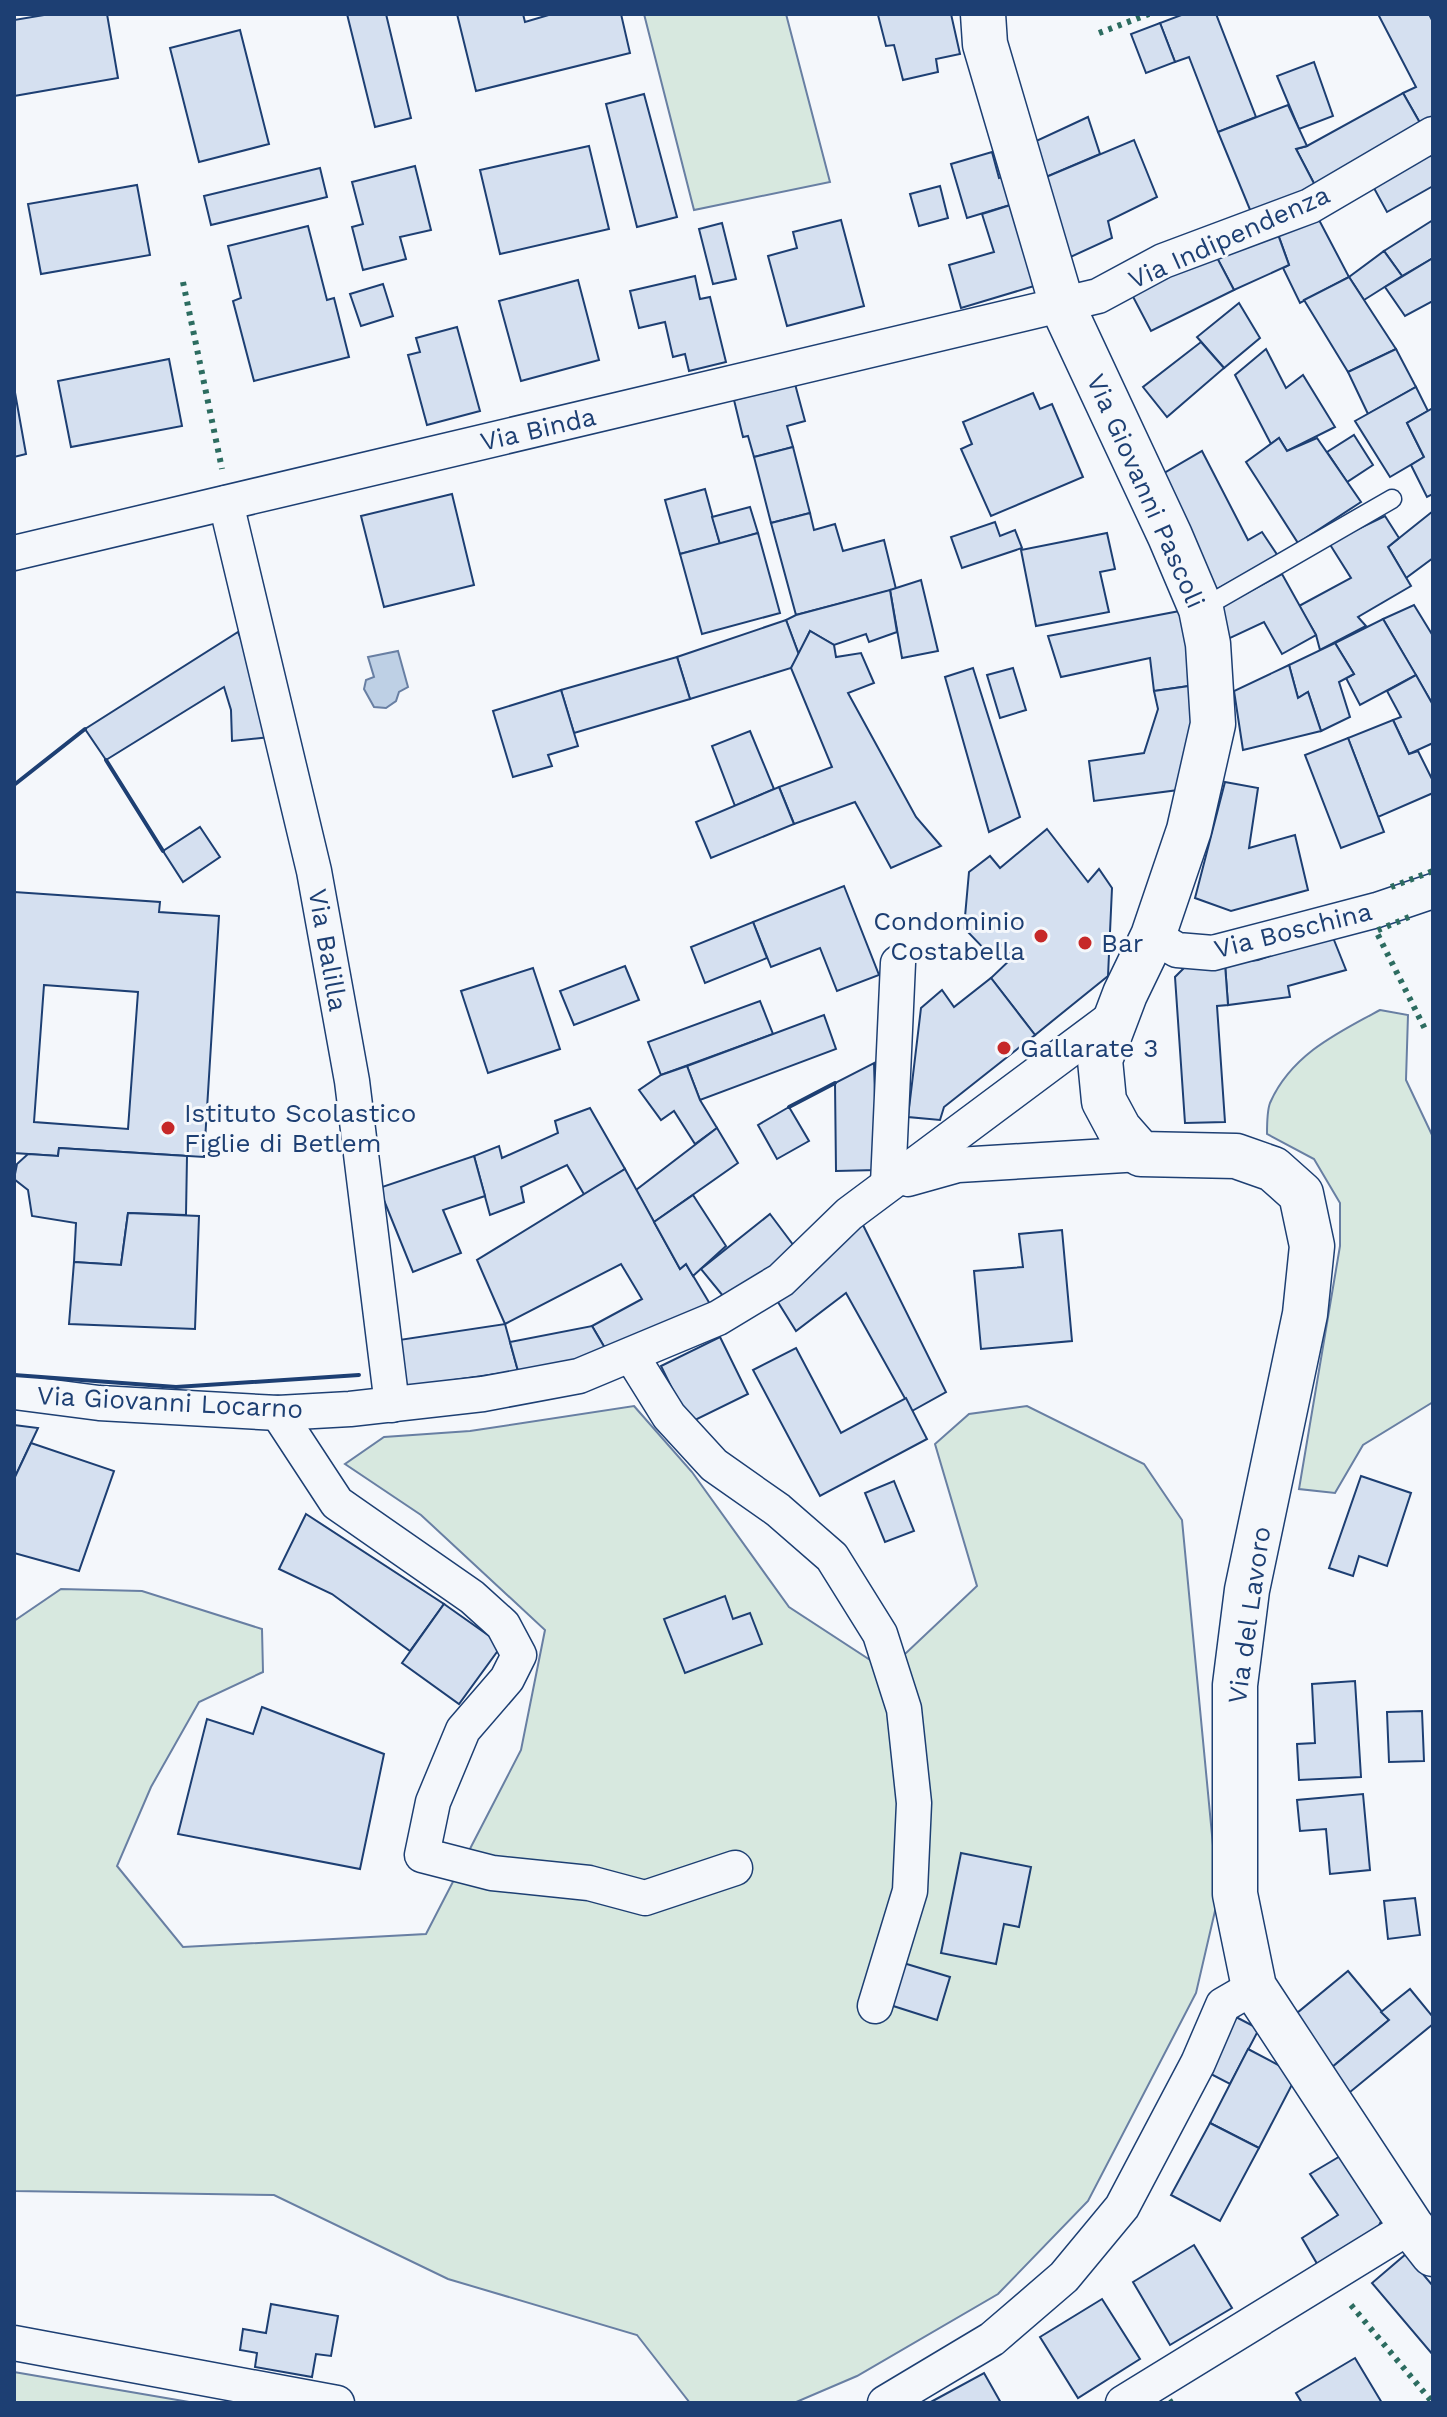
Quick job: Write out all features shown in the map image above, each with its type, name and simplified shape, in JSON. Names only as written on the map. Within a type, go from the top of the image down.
[{"type":"street","name":"Via Giovanni Pascoli","points":[[983,14],[985,44],[1062,305],[1170,536],[1201,609],[1208,644],[1213,724],[1189,830],[1153,936],[1116,1015],[1100,1060],[1104,1101],[1119,1129],[1141,1154]]},
{"type":"street","name":"Via Indipendenza","points":[[1062,305],[1098,296],[1163,261],[1310,206],[1433,134]]},
{"type":"street","name":"Via Binda","points":[[14,553],[1062,305]]},
{"type":"street","name":"Via Balilla","points":[[226,503],[317,886],[352,1081],[392,1405]]},
{"type":"street","name":"Via Boschina","points":[[1153,936],[1177,950],[1213,953],[1377,910],[1433,891]]},
{"type":"street","points":[[898,963],[888,1184],[958,1165],[1141,1154]]},
{"type":"street","name":"Via Giovanni Locarno","points":[[14,1392],[99,1403],[278,1413],[392,1405],[483,1394],[579,1376],[718,1318],[781,1280],[849,1214],[1116,1015]]},
{"type":"street","name":"Via del Lavoro","points":[[1141,1154],[1236,1156],[1273,1169],[1301,1194],[1312,1246],[1305,1314],[1247,1590],[1235,1685],[1235,1894],[1254,1987],[1426,2230]]},
{"type":"street","points":[[631,1355],[669,1416],[714,1465],[778,1510],[832,1557],[880,1634],[904,1709],[914,1803],[910,1891],[875,2006]]},
{"type":"street","points":[[278,1413],[337,1503],[472,1597],[503,1625],[519,1655],[507,1679],[463,1730],[433,1802],[422,1855],[492,1873],[589,1883],[645,1898],[735,1868]]},
{"type":"street","points":[[885,2403],[992,2339],[1064,2277],[1122,2207],[1198,2063],[1223,2005],[1254,1987]]},
{"type":"street","points":[[1123,2403],[1426,2230]]},
{"type":"street","points":[[14,2343],[337,2403]]},
{"type":"lane","points":[[1201,609],[1392,499]]},
{"type":"shaded area","points":[[644,14],[786,14],[830,182],[694,210]]},
{"type":"shaded area","points":[[1380,1010],[1408,1015],[1406,1080],[1433,1137],[1433,1402],[1363,1445],[1335,1493],[1299,1489],[1340,1246],[1340,1203],[1314,1159],[1267,1134],[1268,1110],[1279,1086],[1303,1059],[1332,1037]]},
{"type":"shaded area","points":[[634,1406],[692,1472],[789,1607],[887,1671],[977,1586],[935,1444],[969,1414],[1027,1406],[1144,1464],[1182,1520],[1218,1898],[1196,1993],[1088,2201],[998,2294],[857,2376],[794,2403],[690,2403],[637,2335],[448,2279],[274,2195],[14,2191],[14,1621],[61,1589],[142,1591],[262,1629],[263,1672],[199,1702],[151,1787],[117,1866],[183,1947],[426,1934],[521,1750],[545,1630],[421,1515],[345,1464],[384,1437],[470,1431]]},
{"type":"shaded area","points":[[14,2372],[195,2403],[14,2403]]},
{"type":"water","points":[[398,651],[408,687],[399,692],[396,701],[386,708],[374,707],[364,689],[366,680],[374,677],[368,657]]},
{"type":"building","points":[[50,14],[107,14],[118,78],[14,96],[14,20]]},
{"type":"building","points":[[347,14],[386,14],[411,118],[375,127]]},
{"type":"building","points":[[457,14],[523,14],[525,22],[552,14],[621,14],[630,53],[476,91]]},
{"type":"building","points":[[951,14],[960,54],[936,59],[938,72],[903,80],[894,45],[886,46],[878,15]]},
{"type":"building","points":[[1184,14],[1216,14],[1256,117],[1218,132],[1189,57],[1175,62],[1160,23]]},
{"type":"building","points":[[1378,14],[1429,14],[1433,22],[1433,125],[1424,130],[1403,93],[1416,87]]},
{"type":"building","points":[[1160,23],[1175,62],[1146,73],[1131,34]]},
{"type":"building","points":[[240,30],[269,144],[199,162],[170,48]]},
{"type":"building","points":[[1314,62],[1333,116],[1299,129],[1277,76]]},
{"type":"building","points":[[1403,93],[1424,130],[1319,193],[1296,149],[1307,146]]},
{"type":"building","points":[[644,94],[677,217],[637,227],[606,104]]},
{"type":"building","points":[[1288,105],[1307,146],[1296,149],[1319,193],[1253,217],[1218,132]]},
{"type":"building","points":[[1088,117],[1100,154],[1046,177],[1034,142]]},
{"type":"building","points":[[1134,140],[1157,197],[1108,221],[1112,238],[1066,259],[1046,177]]},
{"type":"building","points":[[589,146],[609,229],[500,254],[480,170]]},
{"type":"building","points":[[1427,149],[1433,159],[1433,186],[1387,212],[1369,179]]},
{"type":"building","points":[[992,152],[999,178],[1012,174],[1020,202],[967,218],[951,164]]},
{"type":"building","points":[[415,166],[431,230],[400,237],[406,259],[363,270],[352,227],[363,224],[352,182]]},
{"type":"building","points":[[320,168],[327,197],[211,225],[204,196]]},
{"type":"building","points":[[137,185],[150,255],[41,274],[28,204]]},
{"type":"building","points":[[940,186],[948,218],[919,226],[910,194]]},
{"type":"building","points":[[1020,202],[1044,283],[961,308],[949,265],[994,252],[982,214]]},
{"type":"building","points":[[1318,218],[1349,277],[1300,303],[1283,268],[1289,265],[1278,234]]},
{"type":"building","points":[[841,220],[864,306],[787,326],[768,256],[797,248],[793,232]]},
{"type":"building","points":[[1433,220],[1433,258],[1402,276],[1384,251]]},
{"type":"building","points":[[722,223],[736,279],[713,284],[699,229]]},
{"type":"building","points":[[308,226],[327,300],[334,298],[349,357],[254,381],[233,301],[241,298],[228,246]]},
{"type":"building","points":[[1276,229],[1289,265],[1234,290],[1216,256]]},
{"type":"building","points":[[1213,250],[1234,290],[1151,331],[1130,291]]},
{"type":"building","points":[[1384,251],[1402,276],[1364,300],[1349,277]]},
{"type":"building","points":[[1433,258],[1433,301],[1405,316],[1385,287]]},
{"type":"building","points":[[695,276],[700,299],[710,297],[726,362],[689,371],[685,354],[673,357],[665,322],[639,328],[630,291]]},
{"type":"building","points":[[1349,277],[1396,349],[1348,372],[1304,300]]},
{"type":"building","points":[[578,280],[599,360],[521,381],[499,301]]},
{"type":"building","points":[[383,284],[393,316],[361,326],[350,294]]},
{"type":"building","points":[[1239,303],[1260,338],[1224,368],[1197,337]]},
{"type":"building","points":[[457,327],[480,411],[427,425],[408,355],[420,352],[416,338]]},
{"type":"building","points":[[1201,342],[1224,368],[1167,417],[1143,387]]},
{"type":"building","points":[[1266,349],[1286,388],[1303,375],[1335,427],[1287,451],[1279,438],[1271,444],[1235,375]]},
{"type":"building","points":[[1396,349],[1416,387],[1368,414],[1348,372]]},
{"type":"building","points":[[169,359],[182,426],[71,447],[58,381]]},
{"type":"building","points":[[795,384],[805,421],[787,426],[793,447],[754,457],[748,436],[743,437],[734,400]]},
{"type":"building","points":[[14,387],[26,454],[14,457]]},
{"type":"building","points":[[1416,387],[1428,411],[1407,423],[1424,457],[1390,477],[1355,421]]},
{"type":"building","points":[[1033,393],[1040,409],[1052,404],[1083,477],[991,516],[961,449],[972,444],[963,422]]},
{"type":"building","points":[[1433,408],[1433,494],[1427,497],[1411,465],[1424,457],[1407,423]]},
{"type":"building","points":[[1354,435],[1373,465],[1347,482],[1327,452]]},
{"type":"building","points":[[1279,438],[1287,451],[1317,438],[1361,502],[1298,543],[1246,462]]},
{"type":"building","points":[[793,447],[810,513],[771,523],[754,457]]},
{"type":"building","points":[[1202,451],[1248,540],[1262,532],[1278,556],[1210,593],[1154,479]]},
{"type":"building","points":[[705,489],[720,544],[680,554],[665,500]]},
{"type":"building","points":[[452,494],[474,585],[384,607],[361,516]]},
{"type":"building","points":[[750,507],[758,533],[720,544],[712,517]]},
{"type":"building","points":[[1433,511],[1433,558],[1406,578],[1388,547]]},
{"type":"building","points":[[810,513],[814,530],[835,524],[843,551],[884,540],[896,589],[796,615],[771,523]]},
{"type":"building","points":[[1385,516],[1399,538],[1388,547],[1411,586],[1358,617],[1366,626],[1320,650],[1316,635],[1299,606],[1351,578],[1329,543]]},
{"type":"building","points":[[995,522],[1000,536],[1015,530],[1022,548],[962,568],[951,537]]},
{"type":"building","points":[[758,533],[780,613],[702,634],[680,554]]},
{"type":"building","points":[[1107,533],[1115,569],[1100,572],[1109,612],[1036,626],[1021,550]]},
{"type":"building","points":[[1282,574],[1316,635],[1282,654],[1264,622],[1228,639],[1217,609]]},
{"type":"building","points":[[921,580],[938,651],[902,658],[890,590]]},
{"type":"building","points":[[890,590],[897,632],[869,642],[866,634],[834,645],[810,631],[799,655],[786,620]]},
{"type":"building","points":[[1414,605],[1433,636],[1433,705],[1383,619]]},
{"type":"building","points":[[1185,610],[1196,685],[1154,691],[1150,658],[1061,677],[1048,636]]},
{"type":"building","points":[[1383,619],[1416,675],[1360,705],[1346,678],[1354,674],[1335,643]]},
{"type":"building","points":[[786,620],[799,655],[791,668],[690,699],[677,657]]},
{"type":"building","points":[[810,631],[834,645],[836,657],[861,653],[874,683],[848,693],[916,817],[941,846],[891,868],[855,802],[794,824],[779,787],[832,767],[791,668]]},
{"type":"building","points":[[238,632],[264,693],[270,737],[232,741],[231,710],[224,687],[106,760],[85,729]]},
{"type":"building","points":[[1335,643],[1354,674],[1339,682],[1350,717],[1321,731],[1308,692],[1298,698],[1289,665]]},
{"type":"building","points":[[677,657],[690,699],[574,733],[561,690]]},
{"type":"building","points":[[1289,665],[1298,698],[1308,692],[1321,731],[1243,750],[1234,691]]},
{"type":"building","points":[[973,668],[1020,817],[989,832],[945,677]]},
{"type":"building","points":[[1013,668],[1026,710],[1000,718],[987,675]]},
{"type":"building","points":[[1416,675],[1433,705],[1433,743],[1409,754],[1393,720],[1401,717],[1387,691]]},
{"type":"building","points":[[1196,685],[1199,708],[1178,790],[1094,801],[1089,761],[1144,753],[1158,709],[1154,691]]},
{"type":"building","points":[[561,690],[578,746],[548,755],[552,766],[513,777],[493,711]]},
{"type":"building","points":[[1393,720],[1409,754],[1418,751],[1433,781],[1433,793],[1378,817],[1348,738]]},
{"type":"building","points":[[750,731],[774,789],[735,806],[712,746]]},
{"type":"building","points":[[1348,738],[1384,832],[1341,848],[1305,755]]},
{"type":"building","points":[[1225,782],[1258,788],[1249,848],[1295,835],[1308,890],[1231,911],[1195,898]]},
{"type":"building","points":[[779,787],[794,824],[711,858],[696,822]]},
{"type":"building","points":[[200,827],[220,857],[183,882],[163,851]]},
{"type":"building","name":"Condominio Costabella","points":[[1047,829],[1088,882],[1099,869],[1112,888],[1108,976],[1035,1035],[991,978],[1013,957],[1002,945],[990,955],[964,928],[969,872],[990,856],[1000,868]]},
{"type":"building","points":[[844,886],[879,975],[837,991],[820,948],[771,967],[753,922]]},
{"type":"building","points":[[14,892],[160,902],[159,912],[219,916],[204,1157],[59,1148],[58,1156],[14,1153]],"holes":[[[44,985],[138,992],[128,1129],[34,1122]]]},
{"type":"building","points":[[753,922],[767,958],[705,983],[691,947]]},
{"type":"building","points":[[1332,935],[1346,970],[1288,986],[1290,997],[1228,1005],[1225,964],[1258,960]]},
{"type":"building","points":[[1188,964],[1225,964],[1228,1005],[1217,1006],[1225,1122],[1185,1123],[1175,977]]},
{"type":"building","points":[[625,966],[639,1000],[574,1025],[560,991]]},
{"type":"building","points":[[533,968],[560,1049],[488,1073],[461,991]]},
{"type":"building","points":[[991,978],[1035,1035],[944,1107],[940,1120],[908,1117],[921,1008],[942,990],[954,1007]]},
{"type":"building","points":[[760,1001],[773,1034],[661,1075],[648,1042]]},
{"type":"building","points":[[824,1015],[836,1049],[700,1100],[687,1066]]},
{"type":"building","points":[[874,1063],[877,1170],[836,1171],[835,1083]]},
{"type":"building","points":[[687,1066],[700,1100],[717,1128],[695,1144],[674,1111],[661,1120],[639,1090],[661,1075]]},
{"type":"building","points":[[789,1107],[809,1141],[777,1159],[758,1125]]},
{"type":"building","points":[[590,1108],[625,1169],[585,1196],[567,1165],[521,1187],[524,1202],[490,1215],[474,1156],[499,1146],[502,1158],[558,1133],[555,1121]]},
{"type":"building","points":[[717,1128],[738,1163],[654,1222],[636,1190]]},
{"type":"building","points":[[59,1148],[187,1156],[186,1215],[128,1213],[121,1265],[74,1262],[76,1223],[32,1216],[28,1190],[14,1179],[17,1164],[28,1154],[58,1156]]},
{"type":"building","points":[[474,1156],[485,1196],[443,1210],[461,1253],[413,1272],[379,1188]]},
{"type":"building","points":[[625,1169],[680,1269],[686,1264],[713,1309],[609,1355],[592,1326],[642,1299],[621,1264],[505,1324],[477,1260]]},
{"type":"building","points":[[693,1195],[726,1246],[693,1276],[686,1264],[680,1269],[654,1222]]},
{"type":"building","points":[[128,1213],[199,1216],[195,1329],[69,1324],[74,1262],[121,1265]]},
{"type":"building","points":[[770,1214],[797,1250],[728,1302],[701,1269]]},
{"type":"building","points":[[862,1223],[946,1392],[912,1411],[846,1293],[796,1331],[776,1299]]},
{"type":"building","points":[[1062,1230],[1072,1341],[981,1349],[974,1271],[1023,1267],[1019,1234]]},
{"type":"building","points":[[505,1324],[518,1371],[405,1387],[399,1340]]},
{"type":"building","points":[[592,1326],[609,1355],[518,1371],[510,1342]]},
{"type":"building","points":[[720,1337],[748,1394],[689,1423],[661,1366]]},
{"type":"building","points":[[796,1348],[841,1433],[906,1398],[927,1439],[820,1496],[753,1370]]},
{"type":"building","points":[[14,1425],[38,1428],[14,1479]]},
{"type":"building","points":[[31,1443],[114,1471],[79,1571],[14,1553],[14,1479]]},
{"type":"building","points":[[1361,1476],[1411,1493],[1387,1566],[1359,1556],[1353,1576],[1329,1568]]},
{"type":"building","points":[[894,1481],[914,1531],[885,1542],[865,1493]]},
{"type":"building","points":[[306,1514],[444,1604],[410,1651],[332,1594],[279,1569]]},
{"type":"building","points":[[725,1596],[733,1619],[750,1613],[762,1644],[685,1673],[664,1619]]},
{"type":"building","points":[[444,1604],[502,1645],[459,1704],[402,1663]]},
{"type":"building","points":[[1355,1681],[1361,1777],[1299,1780],[1297,1744],[1315,1743],[1312,1684]]},
{"type":"building","points":[[262,1707],[384,1754],[360,1869],[178,1834],[207,1719],[253,1734]]},
{"type":"building","points":[[1422,1711],[1424,1761],[1389,1762],[1387,1712]]},
{"type":"building","points":[[1363,1794],[1370,1870],[1330,1874],[1326,1829],[1300,1831],[1297,1800]]},
{"type":"building","points":[[961,1853],[1031,1867],[1019,1927],[1004,1924],[996,1964],[941,1953]]},
{"type":"building","points":[[1415,1898],[1420,1935],[1388,1939],[1384,1901]]},
{"type":"building","points":[[900,1962],[950,1977],[937,2020],[887,2004]]},
{"type":"building","points":[[1348,1971],[1389,2020],[1331,2068],[1291,2018]]},
{"type":"building","points":[[1410,1989],[1433,2017],[1433,2024],[1344,2097],[1331,2068],[1389,2020],[1381,2012]]},
{"type":"building","points":[[1236,2017],[1259,2029],[1230,2084],[1207,2072]]},
{"type":"building","points":[[1248,2049],[1297,2075],[1259,2148],[1210,2123]]},
{"type":"building","points":[[1210,2123],[1259,2148],[1220,2221],[1171,2195]]},
{"type":"building","points":[[1342,2155],[1383,2217],[1376,2232],[1319,2267],[1302,2238],[1338,2215],[1310,2174]]},
{"type":"building","points":[[1194,2245],[1232,2308],[1170,2345],[1133,2282]]},
{"type":"building","points":[[1406,2254],[1433,2286],[1433,2355],[1372,2283]]},
{"type":"building","points":[[1102,2299],[1140,2359],[1078,2398],[1040,2337]]},
{"type":"building","points":[[271,2304],[338,2316],[331,2356],[316,2354],[312,2377],[255,2367],[257,2353],[240,2350],[243,2329],[266,2333]]},
{"type":"building","points":[[1355,2358],[1382,2403],[1302,2403],[1296,2393]]},
{"type":"building","points":[[984,2373],[1001,2403],[929,2403]]},
{"type":"hedge","points":[[1099,33],[1149,14]]},
{"type":"hedge","points":[[183,282],[222,469]]},
{"type":"hedge","points":[[1391,887],[1433,871]]},
{"type":"hedge","points":[[1409,917],[1376,931],[1426,1031]]},
{"type":"hedge","points":[[1351,2305],[1433,2403]]},
{"type":"hedge","points":[[1170,2403],[1175,2400]]},
{"type":"wall","points":[[14,785],[85,729]]},
{"type":"wall","points":[[106,760],[163,851]]},
{"type":"wall","points":[[789,1107],[835,1083]]},
{"type":"wall","points":[[14,1375],[176,1387],[359,1375]]},
{"type":"place","name":"Condominio Costabella","points":[[1041,936]]},
{"type":"place","name":"Bar","points":[[1085,943]]},
{"type":"place","name":"Gallarate 3","points":[[1004,1048]]},
{"type":"place","name":"Istituto Scolastico Figlie di Betlem","points":[[168,1128]]}]
